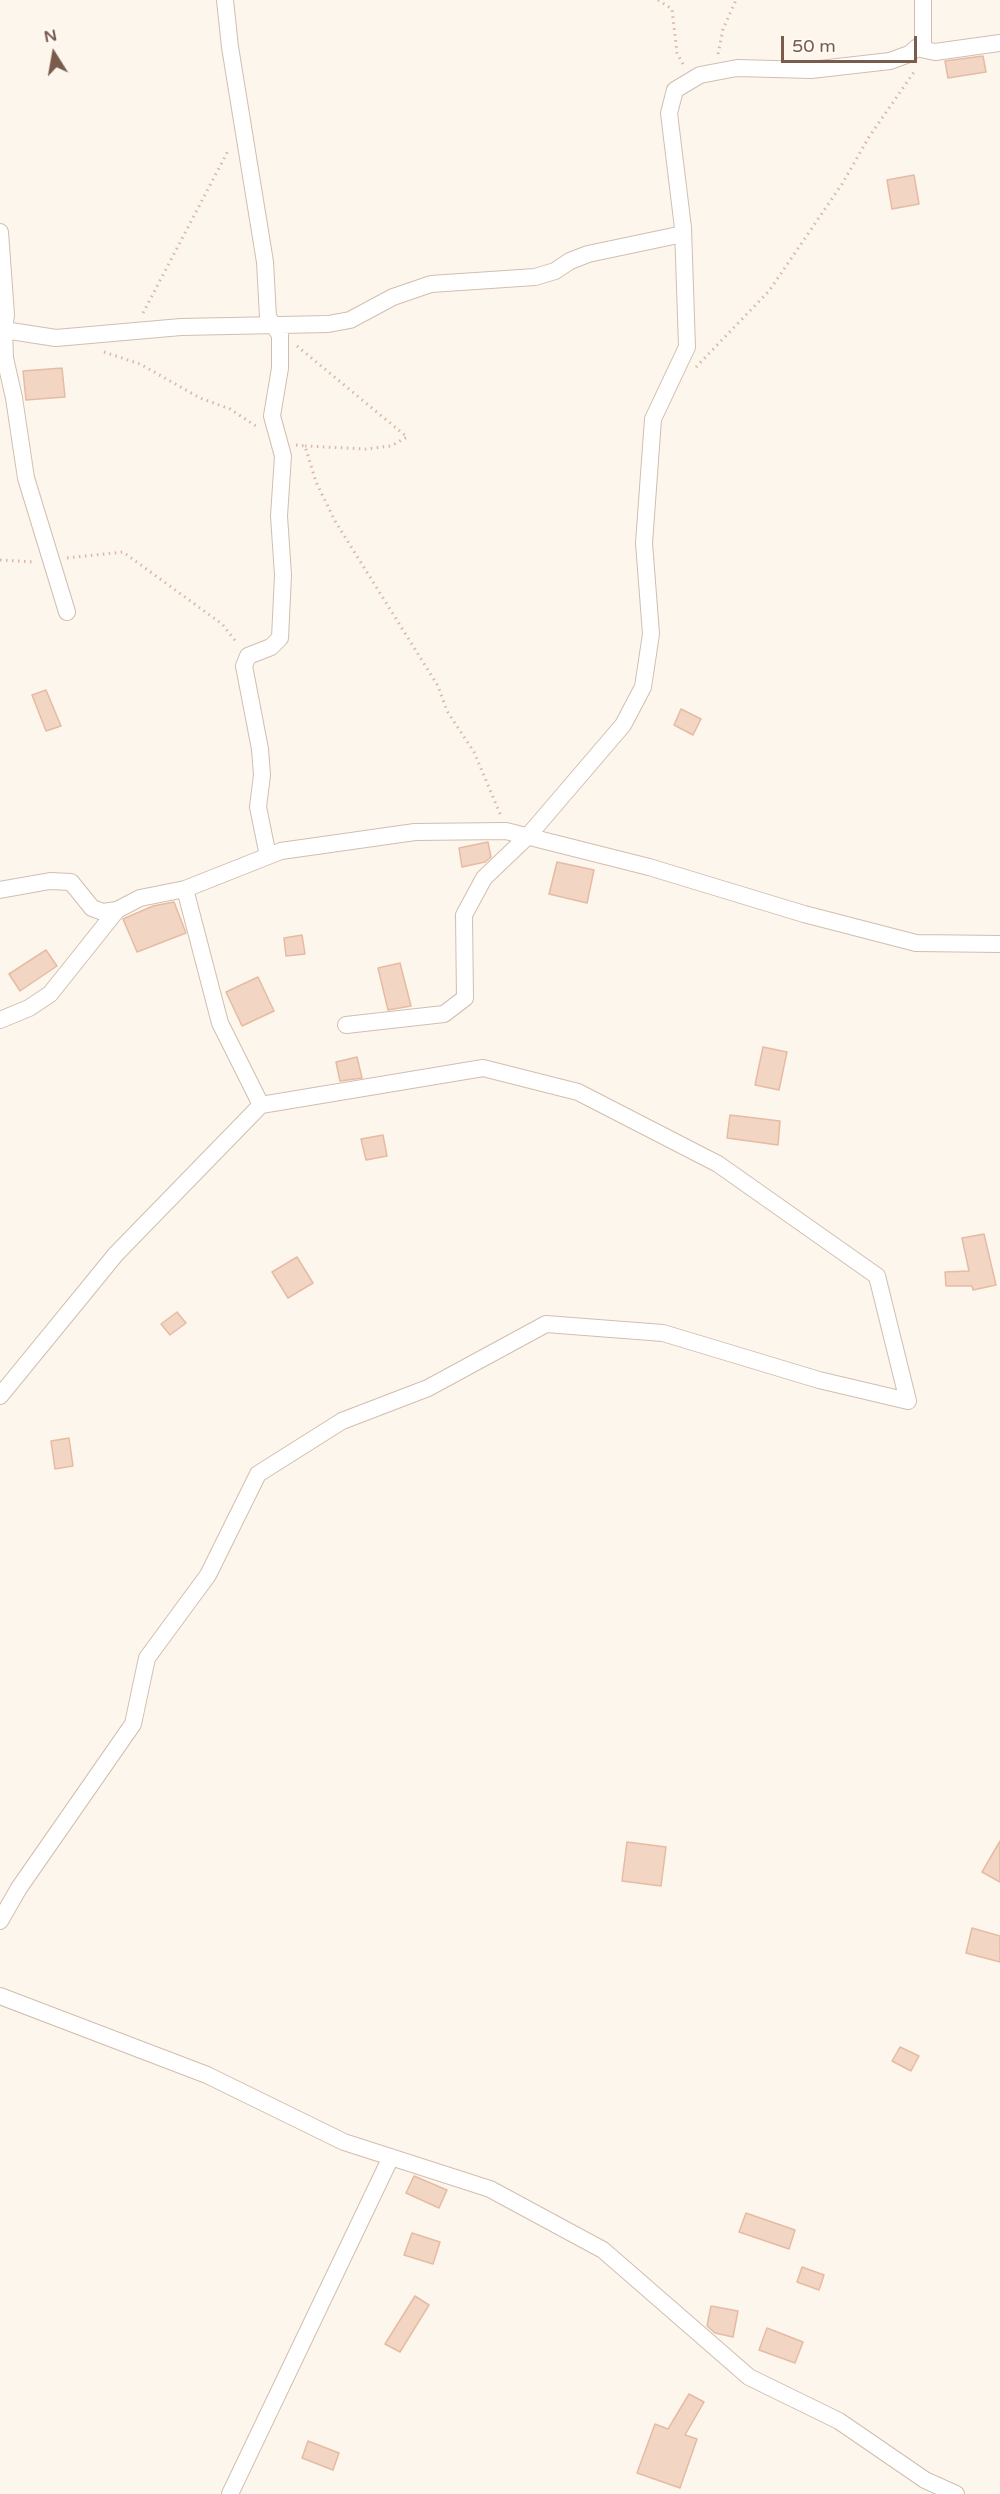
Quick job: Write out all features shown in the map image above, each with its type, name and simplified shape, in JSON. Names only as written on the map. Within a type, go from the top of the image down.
[{"type":"street","points":[[225,0],[230,47],[265,262],[268,317],[280,335],[280,368],[272,416],[282,456],[279,516],[283,575],[280,638],[270,647],[248,656],[244,666],[245,683],[260,749],[262,775],[258,807],[268,856]]},
{"type":"street","points":[[921,49],[923,0]]},
{"type":"street","points":[[346,1025],[444,1014],[465,998],[464,915],[484,878],[528,836],[622,724],[643,687],[651,633],[644,543],[653,419],[687,347],[683,234],[669,113],[675,90],[700,75],[737,68],[811,70],[890,62],[921,49],[935,52],[1000,43]]},
{"type":"street","points":[[0,231],[6,315],[2,329],[5,358],[14,398],[26,478],[67,612]]},
{"type":"street","points":[[2,329],[56,338],[134,330],[328,324],[350,320],[393,297],[430,284],[535,277],[555,271],[570,261],[588,254],[683,234]]},
{"type":"street","points":[[0,890],[50,881],[71,882],[92,908],[103,912],[117,910],[140,898],[185,889],[281,851],[415,832],[507,831],[649,867],[804,914],[916,944],[1000,945]]},
{"type":"street","points":[[185,889],[220,1023],[261,1105]]},
{"type":"street","points":[[0,1020],[28,1008],[50,994],[117,910]]},
{"type":"street","points":[[0,1396],[116,1254],[261,1105],[483,1068],[578,1092],[718,1164],[878,1276],[908,1401],[819,1380],[663,1333],[546,1324],[428,1388],[342,1421],[258,1473],[208,1575],[147,1658],[133,1724],[19,1888],[0,1920]]},
{"type":"street","points":[[0,1996],[207,2075],[344,2142],[490,2189],[603,2250],[749,2377],[839,2421],[925,2480],[956,2494]]},
{"type":"street","points":[[230,2494],[391,2157]]},
{"type":"path","points":[[658,0],[672,9],[677,53],[691,80]]},
{"type":"path","points":[[721,71],[717,49],[736,0]]},
{"type":"path","points":[[670,381],[701,365],[769,291],[914,72],[915,62],[921,49]]},
{"type":"path","points":[[134,330],[231,146]]},
{"type":"path","points":[[81,335],[97,349],[140,364],[200,398],[230,409],[279,442],[305,446],[366,449],[391,446],[407,437],[273,325]]},
{"type":"path","points":[[305,446],[316,482],[335,521],[438,686],[447,711],[474,752],[507,831]]},
{"type":"path","points":[[0,560],[31,563],[123,552],[222,624],[248,656]]},
{"type":"building","points":[[983,56],[986,72],[948,78],[945,61]]},
{"type":"building","points":[[914,175],[919,204],[892,209],[887,180]]},
{"type":"building","points":[[62,368],[65,397],[26,400],[23,371]]},
{"type":"building","points":[[46,690],[61,726],[46,731],[32,695]]},
{"type":"building","points":[[681,709],[701,719],[693,735],[674,725]]},
{"type":"building","points":[[488,842],[491,857],[485,862],[462,867],[459,848]]},
{"type":"building","points":[[557,862],[594,870],[587,903],[549,894]]},
{"type":"building","points":[[174,902],[186,933],[137,952],[123,919],[153,906]]},
{"type":"building","points":[[302,935],[305,954],[286,956],[284,938]]},
{"type":"building","points":[[46,950],[57,966],[20,991],[9,974]]},
{"type":"building","points":[[400,963],[411,1006],[388,1010],[378,968]]},
{"type":"building","points":[[258,977],[274,1011],[242,1026],[226,992]]},
{"type":"building","points":[[763,1047],[787,1052],[779,1090],[755,1085]]},
{"type":"building","points":[[357,1057],[362,1078],[340,1081],[336,1062]]},
{"type":"building","points":[[730,1115],[780,1121],[778,1145],[727,1138]]},
{"type":"building","points":[[383,1135],[387,1156],[366,1160],[361,1139]]},
{"type":"building","points":[[984,1234],[996,1285],[973,1290],[972,1286],[946,1286],[945,1272],[969,1271],[962,1238]]},
{"type":"building","points":[[297,1257],[313,1283],[288,1298],[272,1272]]},
{"type":"building","points":[[177,1312],[186,1323],[170,1335],[161,1324]]},
{"type":"building","points":[[69,1438],[73,1466],[55,1469],[51,1441]]},
{"type":"building","points":[[1000,1841],[1000,1882],[982,1872]]},
{"type":"building","points":[[627,1842],[666,1847],[661,1886],[622,1881]]},
{"type":"building","points":[[972,1928],[1000,1936],[1000,1962],[966,1953]]},
{"type":"building","points":[[900,2047],[919,2056],[911,2071],[892,2061]]},
{"type":"building","points":[[414,2176],[447,2190],[439,2208],[406,2193]]},
{"type":"building","points":[[746,2213],[795,2230],[789,2249],[739,2232]]},
{"type":"building","points":[[412,2233],[440,2242],[433,2264],[404,2255]]},
{"type":"building","points":[[802,2267],[824,2275],[819,2290],[797,2282]]},
{"type":"building","points":[[415,2296],[429,2305],[400,2352],[385,2344]]},
{"type":"building","points":[[711,2306],[738,2311],[733,2337],[715,2333],[707,2326]]},
{"type":"building","points":[[767,2328],[803,2342],[795,2363],[759,2350]]},
{"type":"building","points":[[689,2394],[704,2402],[685,2435],[697,2439],[680,2488],[637,2473],[655,2424],[668,2429]]},
{"type":"building","points":[[308,2441],[339,2453],[333,2470],[302,2458]]}]
